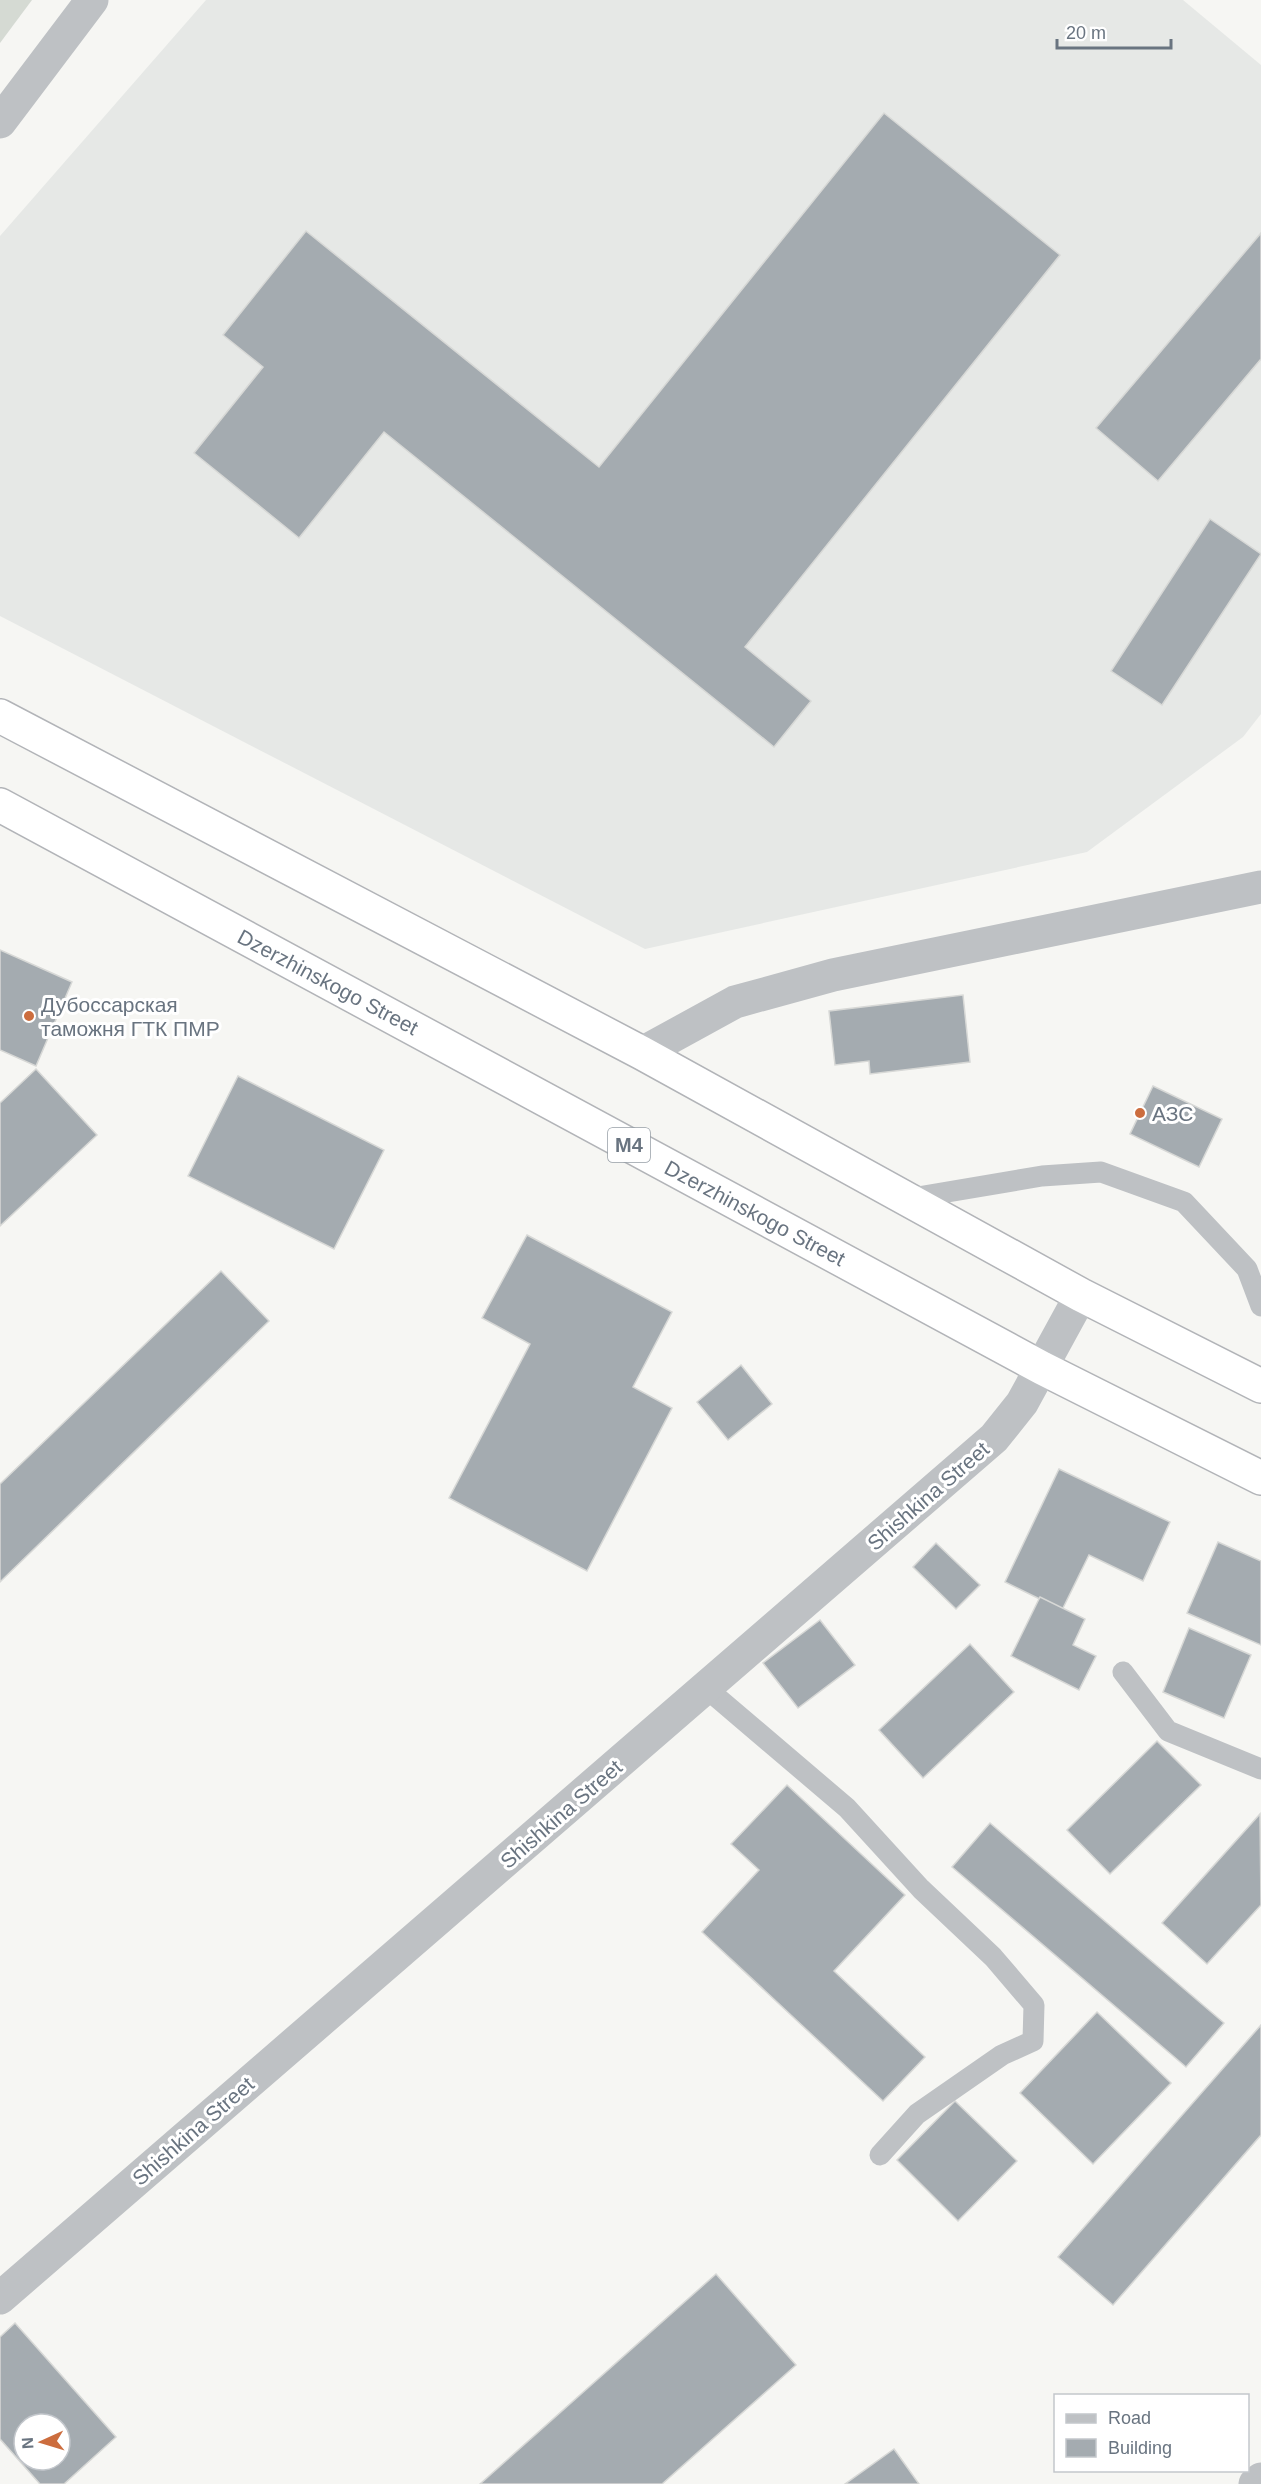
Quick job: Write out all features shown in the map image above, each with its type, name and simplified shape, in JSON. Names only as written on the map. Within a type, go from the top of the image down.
[{"type":"highway","points":[[0,716],[642,1053],[1081,1295],[1261,1386]]},
{"type":"highway","name":"Dzerzhinskogo Street","points":[[0,805],[1042,1368],[1261,1478]]},
{"type":"street","points":[[0,122],[92,0]]},
{"type":"street","points":[[642,1053],[735,1002],[833,975],[1261,887]]},
{"type":"street","name":"Shishkina Street","points":[[0,2298],[994,1438],[1022,1403],[1081,1295]]},
{"type":"street","points":[[1255,2484],[1261,2479]]},
{"type":"lane","points":[[906,1199],[1042,1176],[1101,1172],[1184,1202],[1247,1269],[1261,1306]]},
{"type":"lane","points":[[1124,1672],[1168,1731],[1261,1769]]},
{"type":"lane","points":[[706,1688],[847,1808],[921,1889],[993,1957],[1034,2005],[1033,2040],[1002,2055],[917,2114],[880,2155]]},
{"type":"shaded area","points":[[0,0],[32,0],[0,43]]},
{"type":"shaded area","points":[[206,0],[1183,0],[1261,65],[1261,714],[1243,737],[1087,852],[645,949],[0,616],[0,236]]},
{"type":"building","points":[[884,113],[1060,255],[745,647],[811,701],[774,747],[384,432],[299,538],[194,453],[263,367],[223,335],[306,231],[599,467]]},
{"type":"building","points":[[1261,233],[1261,359],[1158,481],[1096,428]]},
{"type":"building","points":[[1210,519],[1261,554],[1162,705],[1111,671]]},
{"type":"building","name":"Дубоссарская таможня ГТК ПМР","points":[[0,950],[72,982],[36,1066],[0,1050]]},
{"type":"building","points":[[963,995],[970,1062],[870,1074],[869,1061],[835,1065],[829,1011]]},
{"type":"building","points":[[36,1069],[97,1135],[0,1226],[0,1103]]},
{"type":"building","points":[[238,1076],[384,1150],[334,1249],[188,1176]]},
{"type":"building","points":[[1153,1086],[1222,1119],[1199,1167],[1130,1134]]},
{"type":"building","points":[[527,1235],[672,1312],[633,1387],[672,1408],[587,1571],[449,1498],[530,1344],[482,1318]]},
{"type":"building","points":[[221,1271],[269,1321],[0,1582],[0,1484]]},
{"type":"building","points":[[741,1365],[772,1404],[728,1440],[697,1402]]},
{"type":"building","points":[[1059,1469],[1170,1522],[1143,1581],[1089,1555],[1062,1610],[1005,1582]]},
{"type":"building","points":[[1218,1542],[1261,1561],[1261,1645],[1187,1613]]},
{"type":"building","points":[[936,1543],[980,1585],[956,1609],[913,1567]]},
{"type":"building","points":[[1040,1597],[1085,1619],[1073,1645],[1096,1656],[1079,1690],[1011,1656]]},
{"type":"building","points":[[820,1620],[855,1665],[798,1708],[763,1663]]},
{"type":"building","points":[[1189,1628],[1251,1655],[1224,1718],[1163,1692]]},
{"type":"building","points":[[970,1644],[1014,1692],[923,1778],[879,1730]]},
{"type":"building","points":[[1157,1741],[1201,1785],[1110,1874],[1067,1830]]},
{"type":"building","points":[[787,1785],[905,1895],[834,1971],[925,2057],[883,2101],[702,1932],[759,1870],[731,1844]]},
{"type":"building","points":[[1260,1814],[1261,1905],[1207,1964],[1162,1923]]},
{"type":"building","points":[[990,1823],[1224,2023],[1186,2067],[952,1867]]},
{"type":"building","points":[[1097,2012],[1171,2083],[1093,2164],[1020,2093]]},
{"type":"building","points":[[1261,2025],[1261,2135],[1113,2305],[1058,2257]]},
{"type":"building","points":[[955,2101],[1017,2161],[958,2221],[897,2160]]},
{"type":"building","points":[[716,2274],[796,2365],[662,2484],[480,2484]]},
{"type":"building","points":[[15,2323],[116,2437],[64,2484],[40,2484],[29,2472],[72,2472],[72,2412],[12,2412],[12,2452],[0,2439],[0,2337]]},
{"type":"building","points":[[894,2449],[919,2484],[845,2484]]},
{"type":"place","name":"Дубоссарская таможня ГТК ПМР","points":[[29,1016]]},
{"type":"place","name":"АЗС","points":[[1140,1113]]}]
